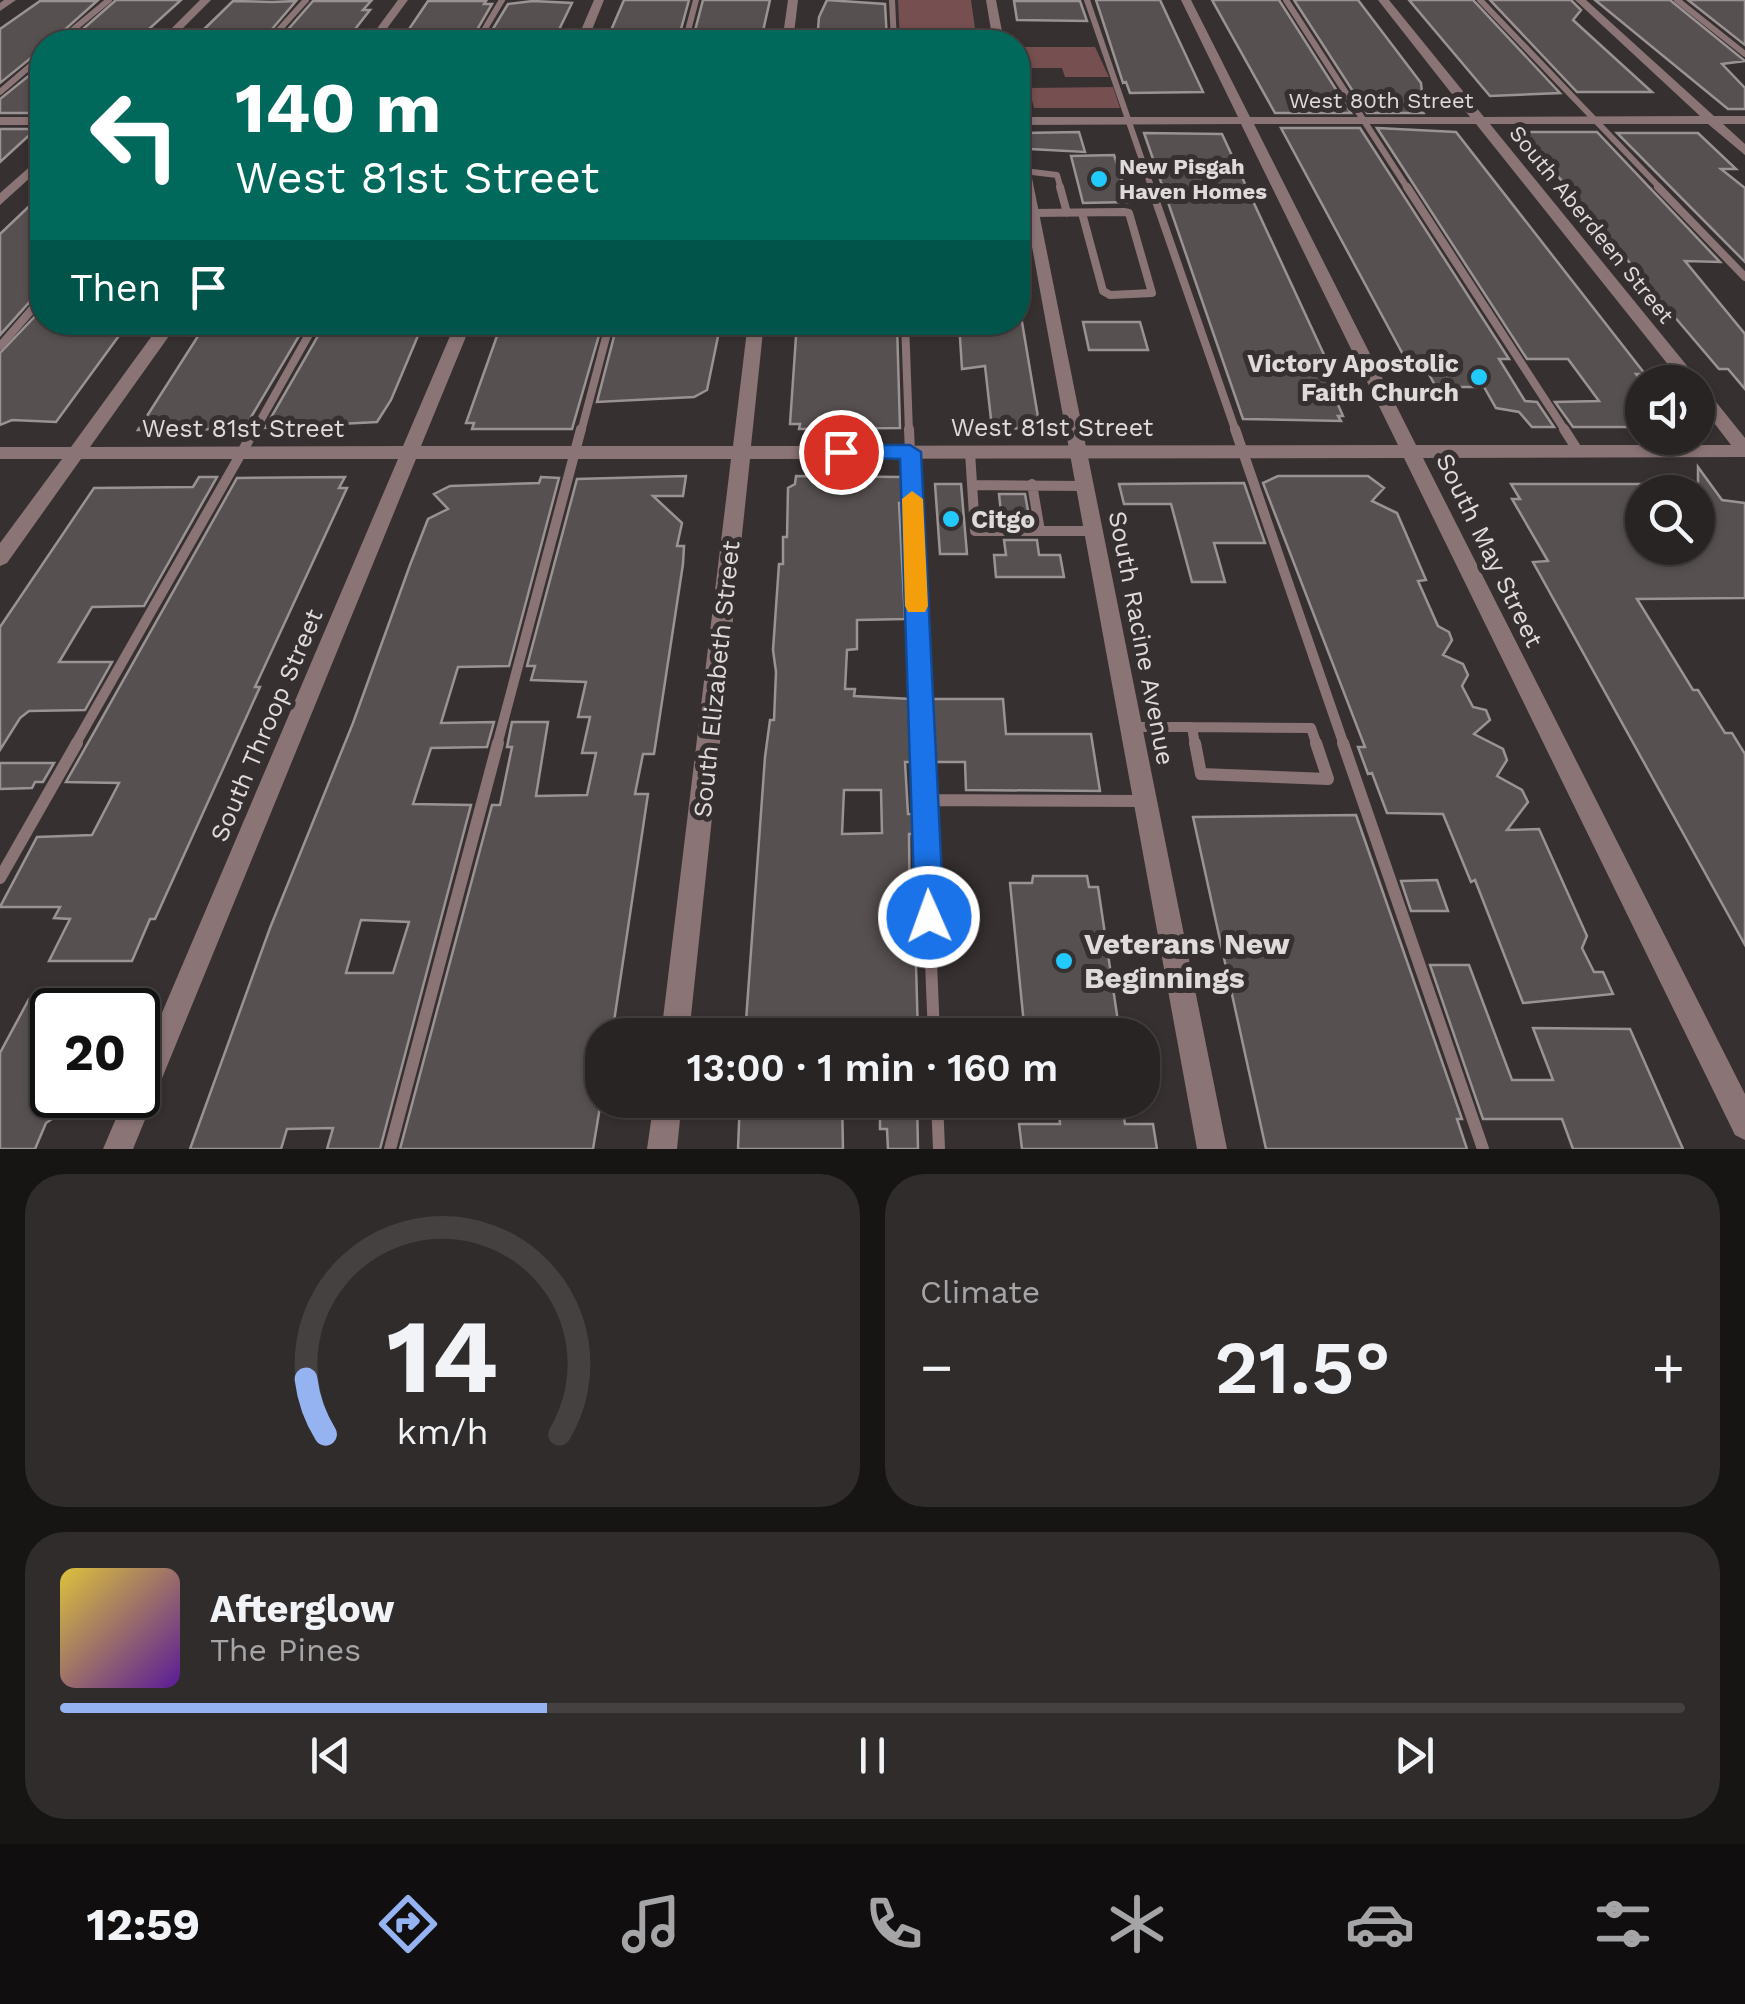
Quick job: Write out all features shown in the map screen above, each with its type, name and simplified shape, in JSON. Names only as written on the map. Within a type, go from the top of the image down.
[{"type":"street","points":[[0,8],[10,0]]},
{"type":"street","points":[[175,30],[206,0]]},
{"type":"street","points":[[381,30],[403,0]]},
{"type":"street","points":[[586,30],[599,0]]},
{"type":"street","points":[[789,30],[793,0]]},
{"type":"street","points":[[991,0],[997,30]]},
{"type":"street","name":"South May Street","points":[[1186,0],[1414,452],[1745,1125]]},
{"type":"street","name":"South Aberdeen Street","points":[[1384,0],[1677,365]]},
{"type":"street","points":[[1580,0],[1745,151]]},
{"type":"street","name":"West 80th Street","points":[[1030,120],[1745,120]]},
{"type":"street","points":[[0,122],[30,122]]},
{"type":"street","points":[[0,201],[30,172]]},
{"type":"street","name":"South Racine Avenue","points":[[1030,202],[1212,1149]]},
{"type":"street","points":[[0,558],[161,335]]},
{"type":"street","name":"South Throop Street","points":[[118,1149],[459,335]]},
{"type":"street","name":"South Elizabeth Street","points":[[677,1018],[754,335]]},
{"type":"street","points":[[1715,412],[1745,450]]},
{"type":"street","name":"West 81st Street","points":[[0,453],[1745,450]]},
{"type":"street","points":[[662,1149],[666,1118]]},
{"type":"lane","points":[[72,30],[108,0]]},
{"type":"lane","points":[[279,30],[306,0]]},
{"type":"lane","points":[[484,30],[502,0]]},
{"type":"lane","points":[[688,30],[696,0]]},
{"type":"lane","points":[[892,0],[893,30]]},
{"type":"lane","points":[[1088,0],[1483,1149]]},
{"type":"lane","points":[[1286,0],[1578,451]]},
{"type":"lane","points":[[1480,0],[1745,278]]},
{"type":"lane","points":[[1678,0],[1745,54]]},
{"type":"lane","points":[[0,92],[30,66]]},
{"type":"lane","points":[[1030,172],[1057,175],[1067,212]]},
{"type":"lane","points":[[1032,213],[1082,212],[1130,214],[1152,293],[1102,292],[1082,212]]},
{"type":"lane","points":[[0,346],[30,312]]},
{"type":"lane","points":[[0,878],[309,335]]},
{"type":"lane","points":[[390,1149],[607,335]]},
{"type":"lane","points":[[906,335],[933,1018]]},
{"type":"lane","points":[[970,452],[975,531],[1094,531]]},
{"type":"lane","points":[[972,484],[1085,486]]},
{"type":"lane","points":[[1032,484],[1040,531]]},
{"type":"lane","points":[[1131,728],[1192,727],[1311,728],[1328,779],[1201,774],[1192,727]]},
{"type":"lane","points":[[924,800],[1146,801]]},
{"type":"lane","points":[[938,1118],[939,1149]]},
{"type":"shaded area","points":[[898,0],[971,0],[975,30],[899,30]]},
{"type":"shaded area","points":[[1030,47],[1095,47],[1109,77],[1065,77],[1062,68],[1030,68]]},
{"type":"shaded area","points":[[1113,87],[1120,108],[1034,108],[1030,88]]},
{"type":"building","points":[[116,0],[181,0],[148,30],[82,30]]},
{"type":"building","points":[[624,0],[689,0],[681,30],[611,30]]},
{"type":"building","points":[[703,0],[770,0],[763,30],[695,30]]},
{"type":"building","points":[[827,0],[885,4],[886,30],[818,30]]},
{"type":"building","points":[[1096,0],[1160,0],[1203,92],[1130,93],[1126,82],[1123,83]]},
{"type":"building","points":[[1212,0],[1279,0],[1351,113],[1275,113]]},
{"type":"building","points":[[1294,0],[1358,0],[1421,83],[1424,113],[1367,113]]},
{"type":"building","points":[[1409,0],[1473,0],[1560,93],[1490,96]]},
{"type":"building","points":[[1490,0],[1571,0],[1581,10],[1573,20],[1652,92],[1577,92]]},
{"type":"building","points":[[1595,0],[1670,0],[1745,61],[1722,64],[1745,88],[1745,109],[1728,109]]},
{"type":"building","points":[[1688,0],[1745,0],[1745,45]]},
{"type":"building","points":[[40,1],[97,1],[64,30],[30,30],[30,59],[0,83],[0,29]]},
{"type":"building","points":[[233,1],[296,1],[271,30],[203,30]]},
{"type":"building","points":[[313,1],[371,1],[363,10],[370,10],[354,30],[288,30]]},
{"type":"building","points":[[428,1],[492,4],[477,30],[408,30]]},
{"type":"building","points":[[1014,1],[1080,1],[1087,21],[1017,20]]},
{"type":"building","points":[[572,3],[559,30],[492,30],[508,4]]},
{"type":"building","points":[[30,75],[30,113],[0,113],[0,99]]},
{"type":"building","points":[[1281,128],[1360,128],[1509,359],[1499,359],[1525,401],[1537,402],[1554,427],[1532,427],[1519,412],[1496,408],[1484,387],[1436,387],[1421,360],[1406,360]]},
{"type":"building","points":[[1377,128],[1456,132],[1638,365],[1625,365],[1625,427],[1573,427],[1555,402],[1599,401],[1568,359],[1527,359]]},
{"type":"building","points":[[0,129],[30,129],[30,134],[0,162]]},
{"type":"building","points":[[1079,132],[1085,152],[1030,149],[1030,133]]},
{"type":"building","points":[[1597,132],[1720,262],[1685,261],[1745,334],[1745,389],[1728,369],[1719,369],[1673,315],[1523,134]]},
{"type":"building","points":[[1144,133],[1222,134],[1326,359],[1339,394],[1336,400],[1343,416],[1338,416],[1341,421],[1243,419]]},
{"type":"building","points":[[1617,133],[1698,133],[1736,169],[1721,169],[1745,188],[1745,262]]},
{"type":"building","name":"New Pisgah Haven Homes","points":[[1114,155],[1129,202],[1083,203],[1071,156]]},
{"type":"building","points":[[30,205],[30,301],[0,335],[0,234]]},
{"type":"building","points":[[30,322],[30,335],[120,335],[56,422],[12,420],[0,425],[0,353]]},
{"type":"building","points":[[1083,322],[1140,322],[1148,350],[1089,350]]},
{"type":"building","points":[[199,335],[300,335],[244,429],[138,430]]},
{"type":"building","points":[[319,335],[418,335],[391,400],[377,422],[265,428]]},
{"type":"building","points":[[497,335],[599,335],[572,429],[472,429],[474,423],[466,423]]},
{"type":"building","points":[[614,335],[718,335],[707,390],[694,397],[597,402]]},
{"type":"building","points":[[796,335],[897,335],[900,428],[799,429],[800,424],[790,424]]},
{"type":"building","points":[[960,335],[1024,335],[1040,429],[992,428],[985,366],[962,369]]},
{"type":"building","points":[[686,476],[683,496],[653,496],[682,523],[677,546],[684,546],[683,564],[654,754],[643,754],[635,794],[648,794],[615,1018],[585,1018],[585,1118],[598,1118],[593,1149],[400,1149],[492,805],[500,805],[512,747],[507,747],[512,722],[548,722],[536,796],[587,795],[596,753],[582,753],[590,717],[578,717],[586,682],[531,680],[535,666],[527,666],[577,479]]},
{"type":"building","points":[[796,476],[902,477],[903,503],[899,503],[905,619],[857,620],[857,649],[847,650],[845,689],[855,689],[854,696],[911,699],[913,762],[905,762],[908,814],[913,814],[914,834],[909,834],[910,930],[915,930],[918,1018],[746,1018],[765,757],[770,720],[774,720],[773,650],[779,564],[783,564],[783,537],[787,537],[788,488],[795,484]],"holes":[[[844,790],[881,790],[882,833],[842,834]]]},
{"type":"building","points":[[1278,476],[1368,476],[1384,488],[1372,501],[1397,513],[1426,580],[1418,581],[1438,626],[1449,632],[1452,640],[1443,655],[1463,664],[1468,675],[1462,686],[1473,707],[1486,710],[1490,720],[1474,734],[1503,749],[1507,760],[1497,776],[1522,790],[1528,802],[1507,830],[1539,829],[1587,936],[1582,948],[1594,972],[1603,972],[1613,994],[1523,1003],[1475,880],[1471,882],[1443,814],[1387,813],[1372,773],[1368,774],[1358,747],[1365,747],[1263,483]]},
{"type":"building","points":[[199,477],[217,477],[144,606],[92,607],[59,662],[112,662],[85,710],[29,711],[20,718],[0,750],[0,627],[94,488],[193,487]]},
{"type":"building","points":[[345,477],[339,488],[347,488],[255,687],[260,687],[155,919],[150,919],[132,961],[49,961],[70,919],[54,918],[60,907],[0,907],[37,837],[92,835],[119,783],[66,782],[237,478]]},
{"type":"building","points":[[541,477],[559,478],[509,666],[458,667],[441,723],[494,722],[487,747],[431,748],[413,804],[471,805],[380,1149],[327,1149],[333,1128],[287,1129],[281,1149],[190,1149],[270,928],[353,723],[428,519],[448,509],[434,494],[450,486],[539,483]],"holes":[[[361,920],[409,922],[393,973],[346,973]]]},
{"type":"building","points":[[1244,483],[1265,543],[1214,543],[1225,582],[1192,582],[1171,504],[1124,504],[1119,484]]},
{"type":"building","name":"Citgo","points":[[935,484],[961,484],[967,554],[940,554]]},
{"type":"building","points":[[1511,484],[1625,484],[1625,565],[1715,565],[1715,490],[1722,500],[1745,503],[1745,598],[1637,599],[1693,690],[1698,690],[1725,733],[1732,733],[1745,754],[1745,945],[1533,562],[1548,561],[1512,499],[1520,499]]},
{"type":"building","name":"Citgo","points":[[999,494],[1025,494],[1030,522],[1002,522]]},
{"type":"building","points":[[1004,540],[1037,540],[1039,555],[1060,555],[1064,577],[996,577],[994,555],[1006,555]]},
{"type":"building","points":[[929,699],[1003,699],[1006,734],[1091,734],[1100,791],[966,790],[965,762],[933,762]]},
{"type":"building","points":[[0,763],[54,763],[43,782],[35,782],[32,788],[0,789]]},
{"type":"building","points":[[1356,815],[1462,1119],[1457,1119],[1467,1149],[1266,1149],[1193,817]]},
{"type":"building","name":"Veterans New Beginnings","points":[[1033,876],[1087,876],[1089,887],[1098,887],[1117,1018],[1023,1018],[1010,883],[1032,883]]},
{"type":"building","points":[[1437,880],[1448,911],[1411,911],[1401,881]]},
{"type":"building","points":[[1430,965],[1469,965],[1512,1080],[1553,1080],[1533,1028],[1630,1029],[1683,1149],[1573,1149],[1562,1119],[1483,1119]]},
{"type":"building","points":[[30,999],[30,1118],[53,1118],[46,1123],[35,1149],[0,1149],[0,1053]]},
{"type":"building","points":[[739,1118],[842,1118],[843,1149],[738,1149]]},
{"type":"building","points":[[880,1118],[917,1118],[918,1149],[888,1149],[887,1129],[880,1129]]},
{"type":"building","points":[[1060,1118],[1124,1118],[1125,1124],[1153,1124],[1157,1149],[1022,1149],[1019,1124],[1060,1124]]},
{"type":"slow traffic","points":[[912,499],[917,606]]},
{"type":"place","name":"New Pisgah Haven Homes","points":[[1099,179]]},
{"type":"place","name":"Victory Apostolic Faith Church","points":[[1479,377]]},
{"type":"place","name":"Citgo","points":[[951,519]]},
{"type":"place","name":"Veterans New Beginnings","points":[[1064,961]]},
{"type":"route","points":[[841,452],[910,452],[929,917]]}]
